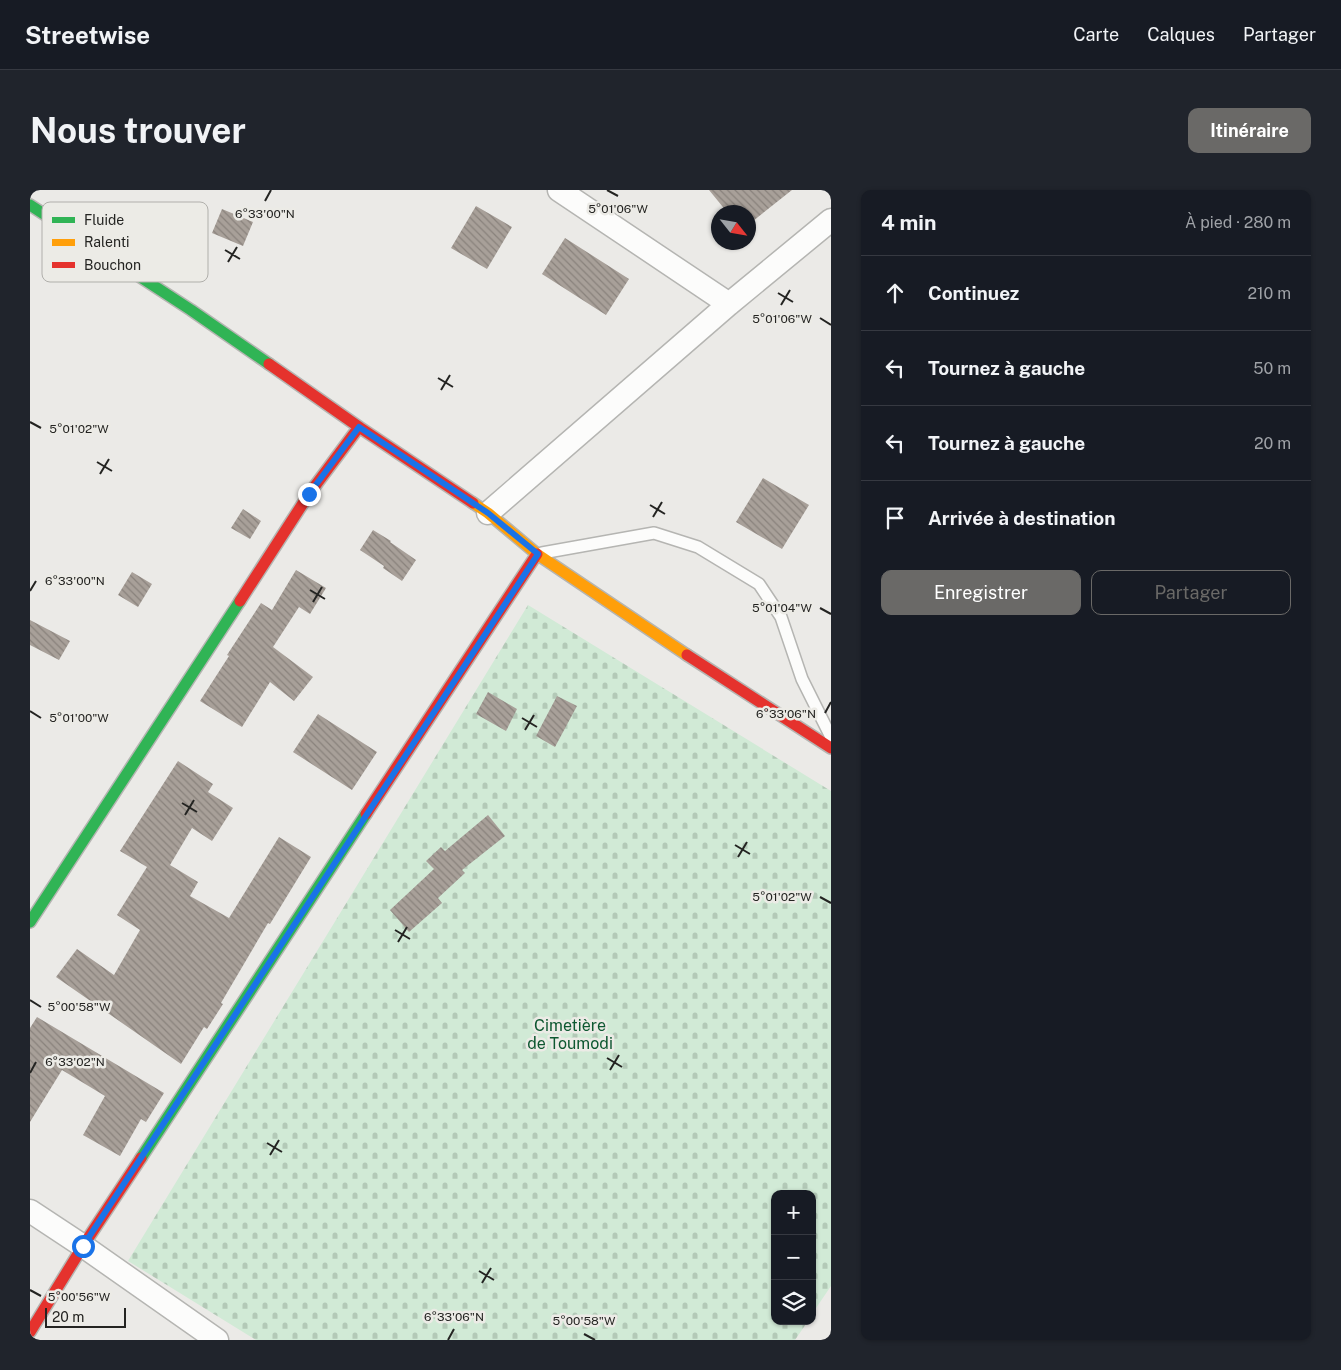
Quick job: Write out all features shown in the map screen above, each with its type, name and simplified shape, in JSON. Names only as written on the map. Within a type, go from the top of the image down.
[{"type":"street","points":[[559,190],[729,304]]},
{"type":"street","points":[[30,205],[42,213]]},
{"type":"street","points":[[488,513],[729,304],[831,220]]},
{"type":"street","points":[[148,282],[488,513],[538,554],[712,672],[831,748]]},
{"type":"street","points":[[30,922],[309,494],[359,427]]},
{"type":"street","points":[[30,1332],[83,1246],[538,554]]},
{"type":"street","points":[[30,1211],[217,1340]]},
{"type":"lane","points":[[538,554],[654,533],[698,547],[759,584],[781,617],[802,679],[831,737]]},
{"type":"green space","name":"Cimetière de Toumodi","points":[[528,605],[831,791],[831,1286],[816,1308],[816,1190],[771,1190],[771,1325],[805,1325],[795,1340],[256,1340],[128,1261]]},
{"type":"building","points":[[709,190],[792,190],[756,219],[756,205],[721,205]]},
{"type":"building","points":[[476,206],[512,227],[487,269],[451,248]]},
{"type":"building","points":[[222,209],[253,222],[243,246],[212,233]]},
{"type":"building","points":[[565,238],[629,279],[606,315],[542,274]]},
{"type":"building","points":[[763,478],[809,505],[782,549],[736,522]]},
{"type":"building","points":[[243,509],[261,521],[250,539],[231,528]]},
{"type":"building","points":[[373,530],[416,560],[402,581],[360,550]]},
{"type":"building","points":[[296,570],[326,588],[310,614],[299,607],[273,647],[313,677],[294,701],[270,682],[242,727],[200,701],[261,603],[272,610]]},
{"type":"building","points":[[132,572],[152,584],[138,607],[118,595]]},
{"type":"building","points":[[30,620],[70,641],[59,660],[30,645]]},
{"type":"building","points":[[488,692],[517,709],[506,731],[476,714]]},
{"type":"building","points":[[557,696],[577,706],[555,747],[536,736]]},
{"type":"building","points":[[318,714],[377,752],[352,790],[293,752]]},
{"type":"building","points":[[178,761],[213,784],[208,792],[233,808],[212,841],[192,828],[170,865],[198,882],[190,896],[229,918],[279,837],[311,857],[270,924],[268,923],[221,1003],[223,1004],[207,1029],[204,1027],[181,1064],[56,977],[77,949],[114,975],[140,930],[117,915],[147,867],[120,851]]},
{"type":"building","points":[[488,815],[505,836],[462,870],[465,873],[438,898],[442,903],[409,932],[390,910],[434,869],[426,861],[441,847],[445,851]]},
{"type":"building","points":[[37,1017],[164,1093],[146,1122],[141,1119],[120,1156],[83,1135],[105,1096],[62,1070],[30,1122],[30,1028]]},
{"type":"traffic: fast","points":[[30,205],[42,213]]},
{"type":"traffic: fast","points":[[148,282],[269,364]]},
{"type":"traffic: fast","points":[[30,922],[240,601]]},
{"type":"traffic: fast","points":[[141,1158],[366,814]]},
{"type":"traffic: slow","points":[[473,503],[488,513],[537,554],[687,655]]},
{"type":"traffic: jam","points":[[269,364],[473,503]]},
{"type":"traffic: jam","points":[[240,601],[309,494],[359,427]]},
{"type":"traffic: jam","points":[[366,814],[537,554]]},
{"type":"traffic: jam","points":[[687,655],[831,748]]},
{"type":"traffic: jam","points":[[30,1332],[83,1246],[141,1158]]},
{"type":"route","points":[[83,1246],[538,554],[488,513],[359,427],[309,494]]}]
